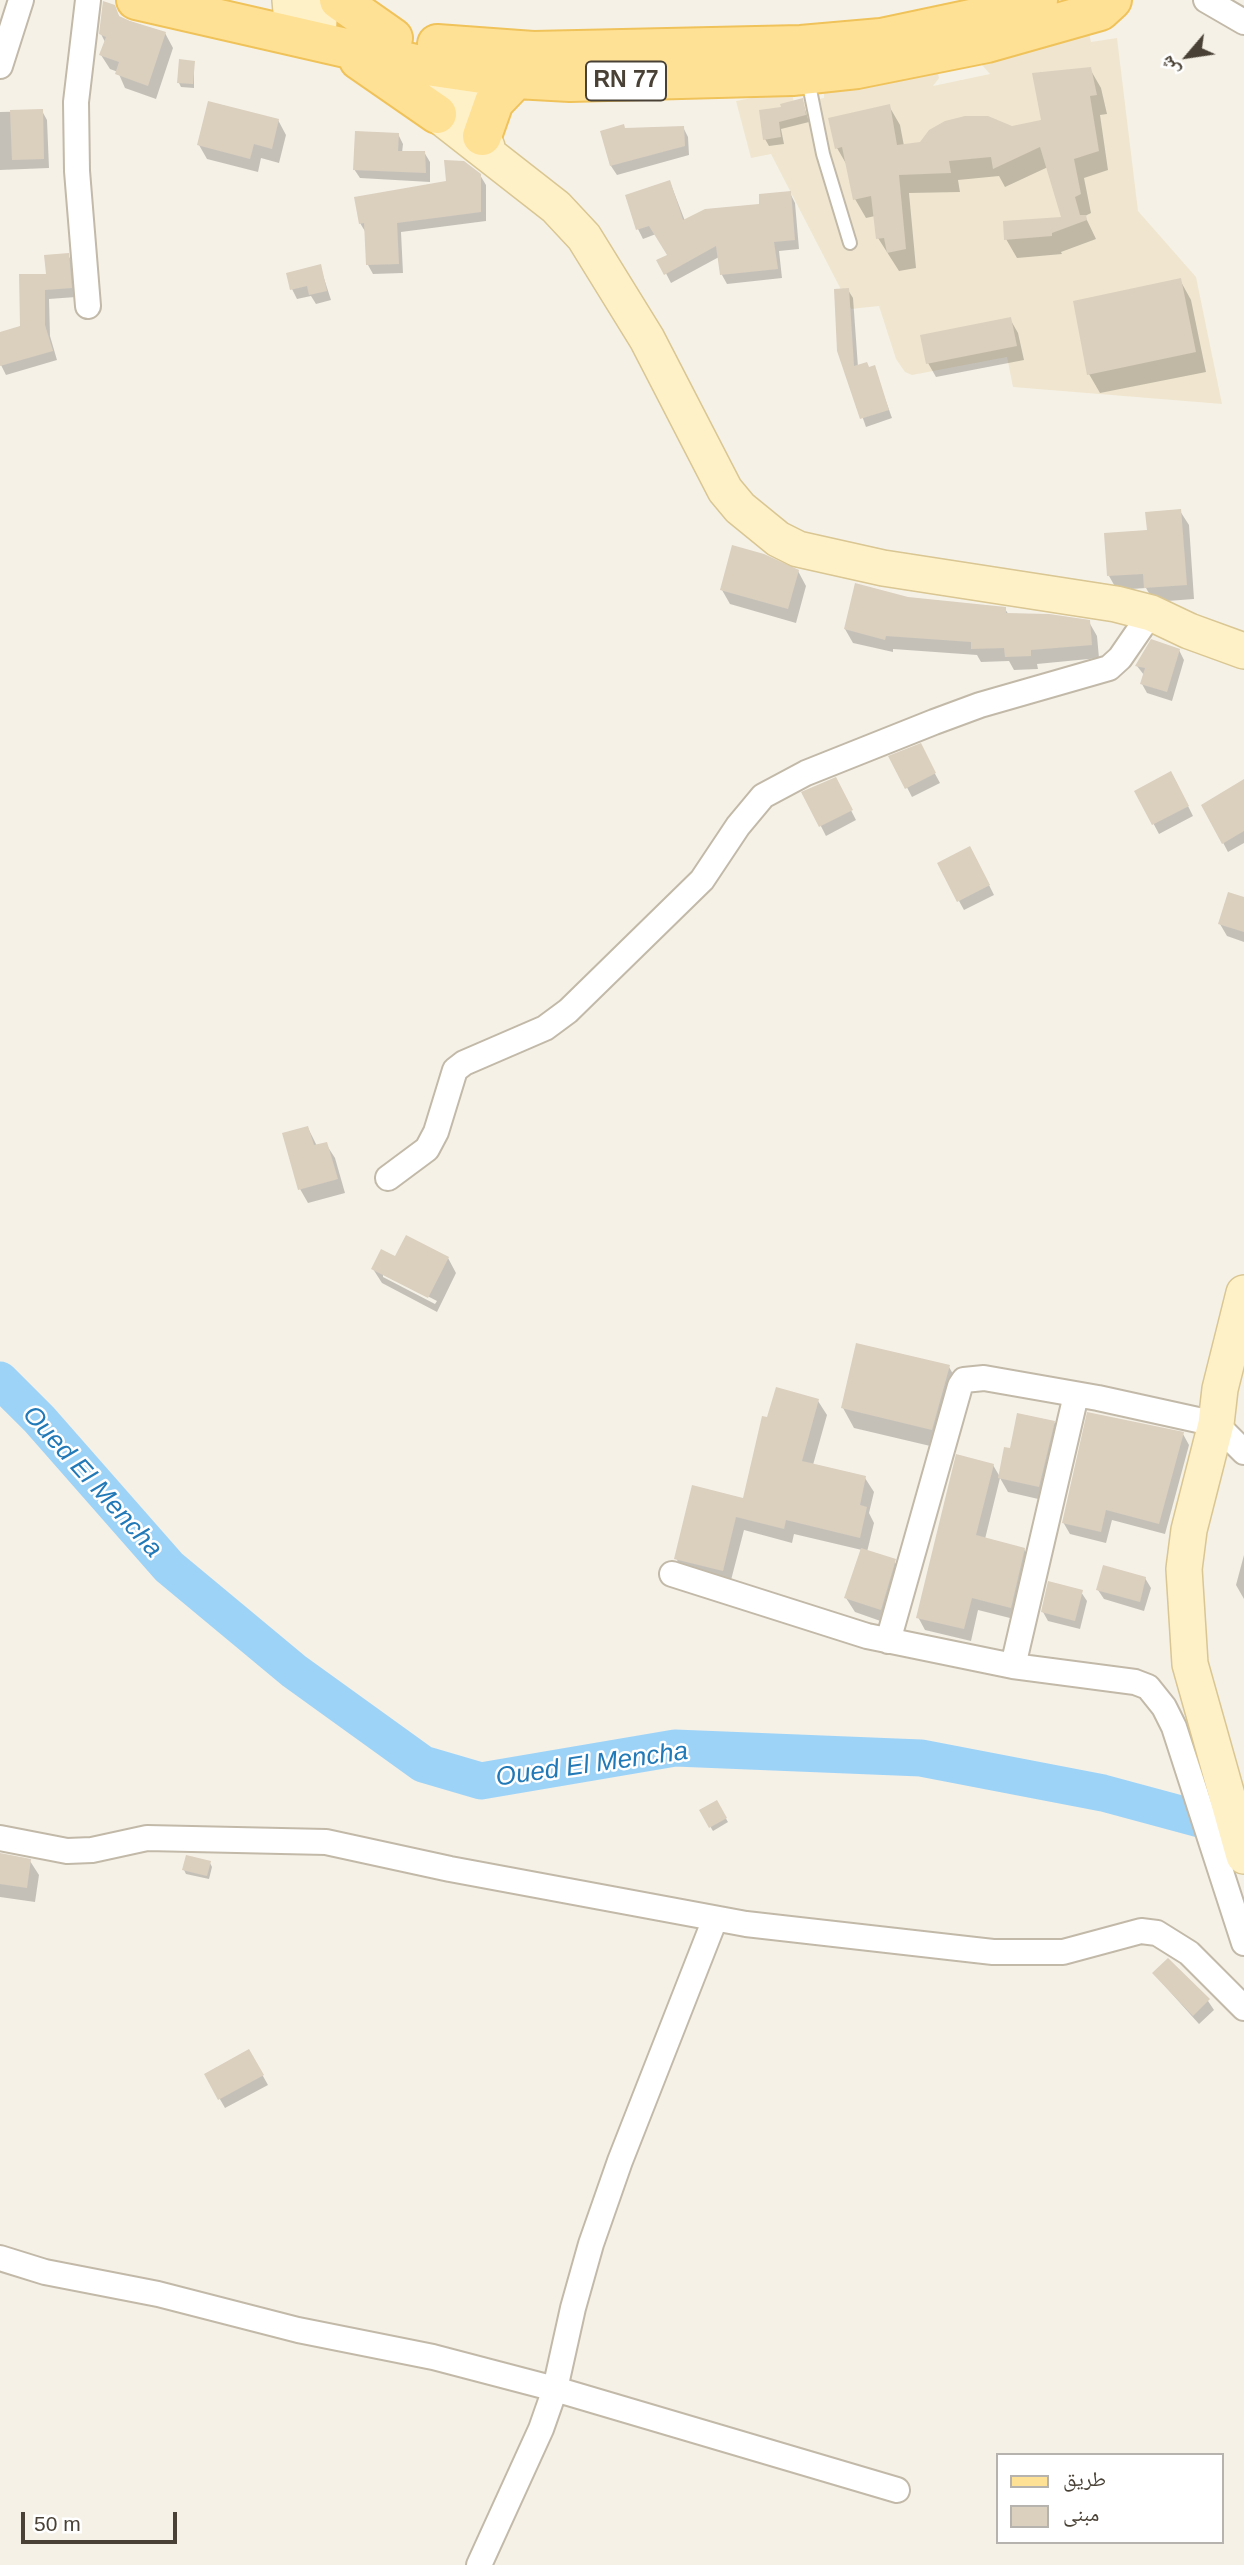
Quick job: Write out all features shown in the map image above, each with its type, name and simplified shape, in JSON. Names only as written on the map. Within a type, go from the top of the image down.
[{"type":"main road","points":[[136,0],[313,19],[437,114],[486,144],[556,207],[584,237],[641,330],[725,490],[748,516],[778,539],[798,549],[883,568],[1116,604],[1151,612],[1189,631],[1244,651]]},
{"type":"main road","points":[[242,0],[428,52],[486,144]]},
{"type":"main road","name":"RN 77","points":[[428,52],[516,79],[570,82],[804,59],[881,38],[990,15],[1038,0]]},
{"type":"main road","name":"RN 77","points":[[428,52],[533,51],[804,59],[857,69],[987,43],[1100,10],[1112,0]]},
{"type":"main road","points":[[428,52],[422,83],[437,114]]},
{"type":"main road","points":[[486,144],[494,102],[516,79]]},
{"type":"main road","points":[[1244,1293],[1220,1389],[1216,1424],[1189,1530],[1184,1569],[1190,1664],[1202,1766],[1244,1856]]},
{"type":"street","points":[[0,66],[21,0]]},
{"type":"street","points":[[88,0],[76,102],[77,171],[88,306]]},
{"type":"street","points":[[1206,0],[1244,22]]},
{"type":"street","points":[[388,1178],[427,1149],[436,1132],[455,1070],[468,1061],[545,1028],[568,1011],[702,880],[745,816],[763,796],[806,773],[934,722],[980,705],[1109,668],[1151,612]]},
{"type":"street","points":[[888,1641],[960,1385],[975,1377],[1216,1424],[1244,1452]]},
{"type":"street","points":[[1013,1666],[1076,1395]]},
{"type":"street","points":[[672,1574],[888,1641],[1013,1666],[1135,1682],[1148,1687],[1202,1766],[1232,1909],[1244,1943]]},
{"type":"street","points":[[0,1838],[51,1850],[79,1852],[147,1838],[326,1842],[715,1919],[780,1929],[993,1952],[1063,1952],[1141,1931],[1157,1933],[1189,1953],[1244,2008]]},
{"type":"street","points":[[479,2565],[541,2429],[555,2389],[591,2244],[620,2161],[715,1919]]},
{"type":"street","points":[[0,2258],[45,2272],[158,2294],[298,2330],[433,2357],[555,2389],[897,2490]]},
{"type":"lane","points":[[804,59],[823,154],[850,243]]},
{"type":"shaded area","points":[[1089,33],[1091,42],[1117,38],[1138,211],[1196,277],[1222,404],[1013,387],[1007,357],[912,375],[905,372],[896,359],[879,306],[851,309],[771,154],[751,158],[736,101],[792,90],[794,104],[824,98],[824,89],[936,64],[939,78],[933,86],[990,74],[982,65],[981,53]]},
{"type":"building","points":[[103,1],[115,5],[119,16],[166,32],[148,86],[115,74],[119,62],[99,55],[106,37],[99,34]]},
{"type":"building","points":[[179,59],[195,61],[193,84],[177,83]]},
{"type":"building","points":[[1091,67],[1097,95],[1090,96],[1099,151],[1074,159],[1081,194],[1075,197],[1080,215],[1086,215],[1087,220],[1052,233],[1052,236],[1004,240],[1003,221],[1061,217],[1040,147],[993,169],[991,157],[949,161],[951,173],[899,175],[906,249],[887,253],[884,238],[876,239],[871,196],[853,200],[842,147],[835,149],[828,118],[890,104],[897,145],[920,142],[929,130],[945,121],[965,116],[988,116],[1012,126],[1041,120],[1032,73]]},
{"type":"building","points":[[803,98],[806,115],[779,122],[781,137],[763,140],[759,110],[781,107],[780,104]]},
{"type":"building","points":[[208,101],[279,119],[272,149],[254,144],[250,159],[197,145]]},
{"type":"building","points":[[43,109],[44,159],[12,160],[10,110]]},
{"type":"building","points":[[624,124],[625,128],[684,126],[685,146],[610,166],[600,131]]},
{"type":"building","points":[[355,131],[399,133],[398,151],[425,151],[426,173],[353,170]]},
{"type":"building","points":[[444,160],[464,161],[481,174],[481,212],[397,223],[399,264],[366,265],[364,223],[359,224],[354,197],[446,181]]},
{"type":"building","points":[[670,180],[683,220],[705,209],[759,204],[759,194],[791,191],[795,240],[774,242],[778,269],[720,275],[716,246],[664,275],[656,260],[667,255],[649,226],[636,230],[625,195]]},
{"type":"building","points":[[69,253],[72,288],[45,290],[45,325],[53,351],[0,366],[0,332],[20,326],[19,274],[46,274],[44,255]]},
{"type":"building","points":[[321,264],[327,291],[309,295],[307,286],[290,290],[286,273]]},
{"type":"building","points":[[1181,278],[1196,352],[1087,375],[1073,301]]},
{"type":"building","points":[[849,288],[854,366],[867,362],[869,367],[875,365],[889,410],[860,419],[837,351],[834,289]]},
{"type":"building","points":[[1011,317],[1017,346],[926,364],[920,335]]},
{"type":"building","points":[[1181,509],[1187,585],[1144,588],[1143,574],[1107,576],[1104,533],[1147,530],[1145,512]]},
{"type":"building","points":[[732,545],[764,554],[799,570],[788,609],[720,590]]},
{"type":"building","points":[[855,583],[908,597],[1006,607],[1006,613],[1049,614],[1090,620],[1092,645],[1031,650],[1031,656],[1005,657],[1004,648],[971,649],[971,642],[886,636],[885,640],[844,629]]},
{"type":"building","points":[[1151,639],[1180,649],[1167,692],[1140,684],[1145,668],[1135,666]]},
{"type":"building","points":[[921,743],[936,773],[905,789],[888,756]]},
{"type":"building","points":[[1171,771],[1189,806],[1152,825],[1134,791]]},
{"type":"building","points":[[836,777],[853,810],[819,827],[801,792]]},
{"type":"building","points":[[1244,779],[1244,831],[1222,844],[1201,805]]},
{"type":"building","points":[[970,846],[990,885],[957,902],[937,863]]},
{"type":"building","points":[[1228,892],[1244,897],[1244,932],[1218,924]]},
{"type":"building","points":[[308,1126],[314,1145],[327,1142],[338,1179],[298,1190],[282,1133]]},
{"type":"building","points":[[406,1235],[449,1257],[428,1298],[371,1269],[381,1249],[395,1256]]},
{"type":"building","points":[[856,1343],[950,1365],[932,1430],[841,1408]]},
{"type":"building","points":[[776,1387],[819,1399],[802,1461],[866,1476],[860,1505],[867,1507],[860,1538],[786,1520],[784,1529],[736,1517],[723,1571],[674,1559],[692,1485],[743,1498],[762,1416],[767,1417]]},
{"type":"building","points":[[1087,1412],[1184,1432],[1159,1524],[1106,1510],[1101,1532],[1062,1523]]},
{"type":"building","points":[[1017,1413],[1055,1421],[1039,1487],[998,1478],[1004,1447],[1010,1448]]},
{"type":"building","points":[[956,1454],[994,1464],[976,1535],[1025,1548],[1011,1608],[972,1598],[964,1629],[916,1618]]},
{"type":"building","points":[[861,1548],[896,1559],[881,1610],[844,1598]]},
{"type":"building","points":[[1103,1565],[1146,1577],[1140,1602],[1096,1590]]},
{"type":"building","points":[[1048,1581],[1083,1590],[1075,1621],[1041,1612]]},
{"type":"building","points":[[717,1800],[727,1818],[709,1828],[699,1810]]},
{"type":"building","points":[[0,1853],[31,1859],[27,1888],[0,1884]]},
{"type":"building","points":[[186,1855],[211,1861],[207,1876],[182,1870]]},
{"type":"building","points":[[1168,1958],[1210,1999],[1193,2016],[1152,1973]]},
{"type":"building","points":[[249,2049],[264,2075],[218,2100],[204,2074]]},
{"type":"waterway","name":"Oued El Mencha","points":[[0,1380],[39,1419],[169,1567],[294,1671],[423,1764],[481,1781],[675,1748],[921,1758],[1103,1793],[1240,1830]]}]
